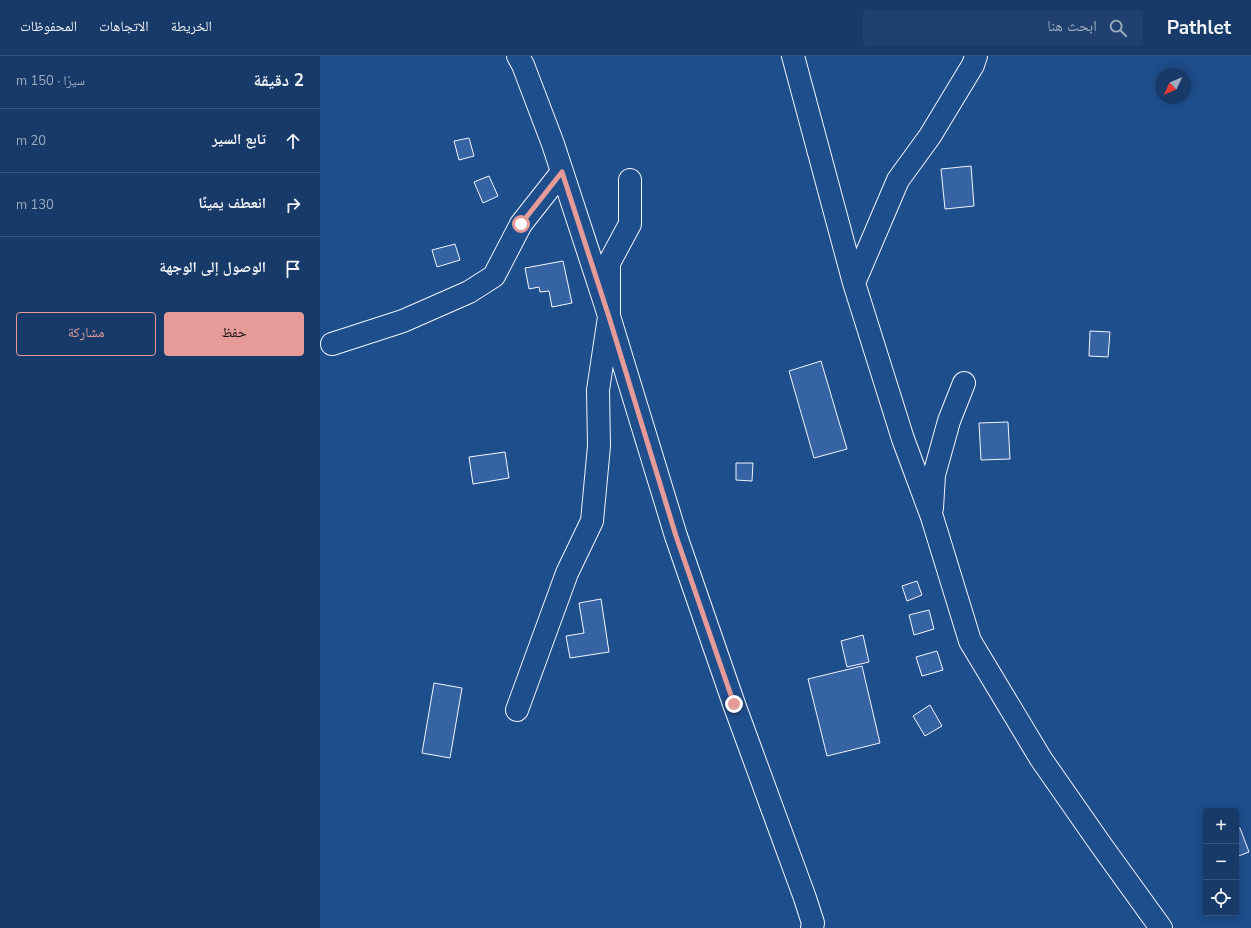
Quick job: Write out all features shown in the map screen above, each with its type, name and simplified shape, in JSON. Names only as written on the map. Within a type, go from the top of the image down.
[{"type":"street","points":[[518,56],[524,65],[562,172],[609,317],[676,536],[734,704],[805,898],[813,926]]},
{"type":"street","points":[[793,56],[854,283],[903,439],[932,517],[970,641],[1042,759],[1101,845],[1161,928]]},
{"type":"street","points":[[854,283],[898,180],[930,136],[973,65],[976,56]]},
{"type":"street","points":[[332,344],[403,321],[469,292],[494,276],[521,224],[562,172]]},
{"type":"street","points":[[517,710],[567,573],[592,521],[599,446],[598,390],[609,317],[609,263],[630,224],[630,180]]},
{"type":"street","points":[[932,517],[934,475],[949,421],[964,383]]},
{"type":"building","points":[[469,138],[474,156],[459,160],[454,141]]},
{"type":"building","points":[[971,166],[974,206],[945,209],[941,169]]},
{"type":"building","points":[[489,176],[498,196],[483,203],[474,182]]},
{"type":"building","points":[[455,244],[460,260],[437,267],[432,250]]},
{"type":"building","points":[[563,261],[572,303],[552,307],[549,291],[540,292],[539,287],[529,289],[525,268]]},
{"type":"building","points":[[1090,331],[1110,332],[1108,357],[1089,356]]},
{"type":"building","points":[[821,361],[847,449],[814,458],[789,371]]},
{"type":"building","points":[[1008,422],[1010,459],[981,460],[979,423]]},
{"type":"building","points":[[505,452],[509,478],[473,484],[469,457]]},
{"type":"building","points":[[736,463],[753,463],[752,481],[736,480]]},
{"type":"building","points":[[917,581],[922,595],[907,601],[902,586]]},
{"type":"building","points":[[601,599],[609,652],[570,658],[566,636],[584,633],[579,603]]},
{"type":"building","points":[[929,610],[934,629],[914,635],[909,615]]},
{"type":"building","points":[[863,635],[869,662],[847,667],[841,641]]},
{"type":"building","points":[[937,651],[943,670],[922,676],[916,657]]},
{"type":"building","points":[[862,666],[880,743],[827,756],[808,679]]},
{"type":"building","points":[[434,683],[462,688],[450,758],[422,753]]},
{"type":"building","points":[[930,705],[942,726],[925,736],[913,716]]},
{"type":"building","points":[[1239,828],[1249,852],[1239,856],[1239,844]]},
{"type":"route","points":[[521,224],[562,172],[609,317],[676,536],[734,704]]}]
